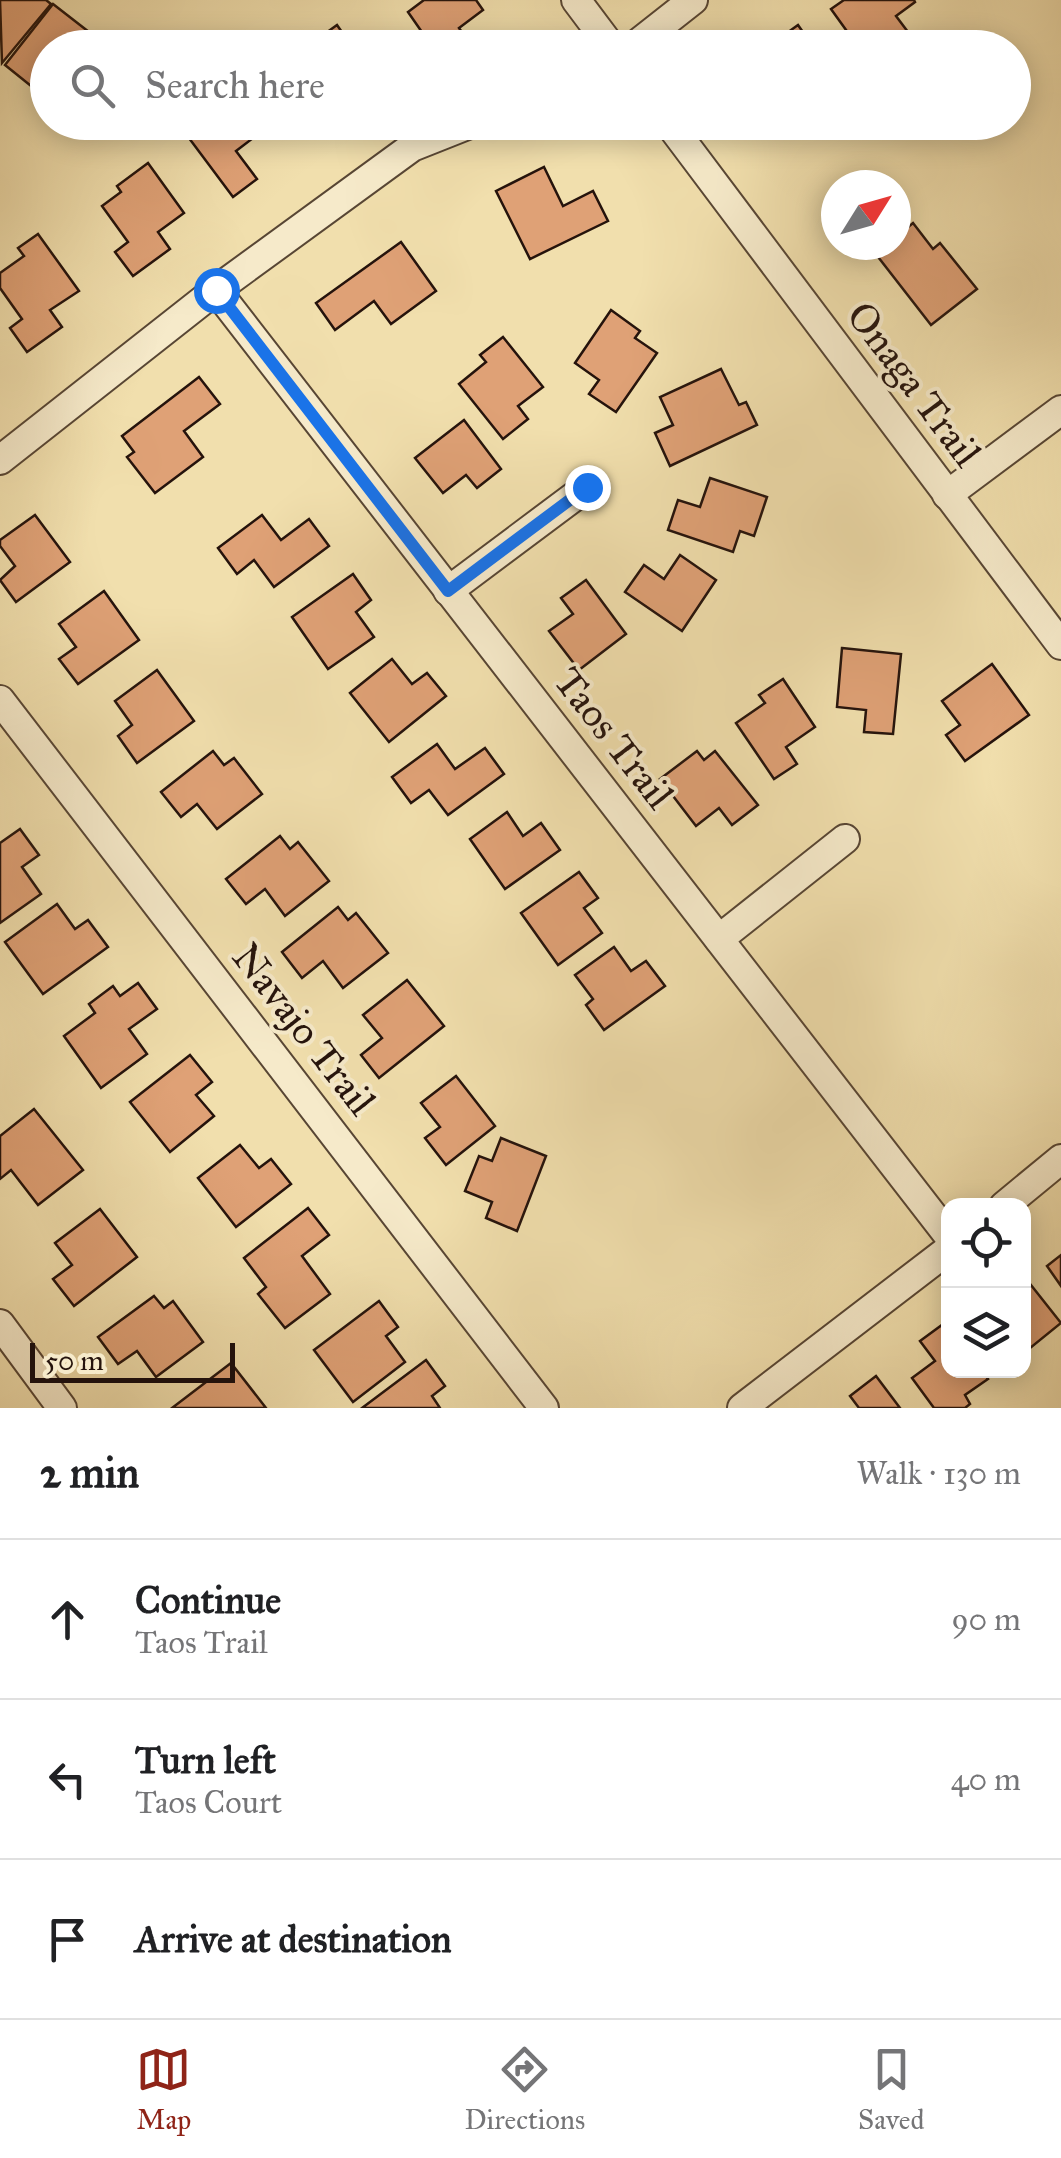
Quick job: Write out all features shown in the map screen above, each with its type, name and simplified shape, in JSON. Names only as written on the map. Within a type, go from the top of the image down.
[{"type":"street","points":[[576,0],[598,30]]},
{"type":"street","points":[[655,30],[693,0]]},
{"type":"street","points":[[0,460],[216,290],[412,147],[430,140]]},
{"type":"street","name":"Onaga Trail","points":[[681,140],[1061,645]]},
{"type":"street","name":"Taos Trail","points":[[216,290],[941,1226]]},
{"type":"street","points":[[947,495],[1061,410]]},
{"type":"street","points":[[448,591],[587,487]]},
{"type":"street","name":"Navajo Trail","points":[[0,700],[544,1408]]},
{"type":"street","points":[[720,940],[844,839]]},
{"type":"street","points":[[1014,1198],[1061,1159]]},
{"type":"street","points":[[742,1408],[941,1255]]},
{"type":"street","points":[[0,1324],[62,1408]]},
{"type":"building","points":[[0,0],[46,0],[51,4],[2,63]]},
{"type":"building","points":[[424,0],[476,0],[483,10],[460,30],[420,30],[408,12]]},
{"type":"building","points":[[844,0],[915,2],[896,16],[906,30],[846,30],[831,9]]},
{"type":"building","points":[[53,4],[86,30],[33,30]]},
{"type":"building","points":[[30,33],[30,85],[5,65]]},
{"type":"building","points":[[190,140],[250,140],[236,151],[257,179],[233,197]]},
{"type":"building","points":[[148,163],[184,213],[158,232],[170,249],[133,276],[115,252],[128,242],[102,206],[121,192],[117,186]]},
{"type":"building","points":[[544,167],[563,206],[593,191],[608,221],[530,259],[496,191]]},
{"type":"building","points":[[911,225],[933,249],[940,243],[977,289],[931,325],[880,260],[911,260]]},
{"type":"building","points":[[38,234],[79,291],[50,310],[62,327],[27,352],[10,328],[22,319],[0,288],[0,273],[24,256],[18,248]]},
{"type":"building","points":[[401,242],[436,291],[391,324],[374,301],[335,330],[316,303]]},
{"type":"building","points":[[611,310],[640,331],[635,338],[657,353],[616,412],[589,394],[599,380],[575,363]]},
{"type":"building","points":[[503,337],[543,387],[518,406],[528,419],[503,439],[459,384],[486,362],[480,355]]},
{"type":"building","points":[[721,369],[739,405],[746,402],[757,425],[670,466],[655,433],[673,425],[660,397]]},
{"type":"building","points":[[199,377],[220,404],[184,431],[203,457],[155,493],[127,457],[134,452],[122,436]]},
{"type":"building","points":[[464,420],[501,469],[477,488],[466,475],[443,493],[415,458]]},
{"type":"building","points":[[710,478],[767,497],[754,536],[740,531],[733,552],[668,530],[678,500],[700,507]]},
{"type":"building","points":[[35,515],[70,562],[16,602],[0,580],[15,566],[0,540]]},
{"type":"building","points":[[262,515],[281,540],[309,519],[329,546],[274,587],[254,560],[237,574],[218,548]]},
{"type":"building","points":[[680,555],[716,580],[682,631],[625,592],[644,565],[664,579]]},
{"type":"building","points":[[353,574],[371,600],[356,612],[374,637],[328,669],[292,617]]},
{"type":"building","points":[[586,580],[626,634],[579,670],[549,631],[573,614],[561,598]]},
{"type":"building","points":[[104,591],[139,640],[78,684],[59,659],[76,647],[59,624]]},
{"type":"building","points":[[842,648],[901,654],[893,734],[864,732],[866,710],[837,707]]},
{"type":"building","points":[[392,659],[412,684],[427,673],[446,696],[389,742],[350,693]]},
{"type":"building","points":[[992,664],[1029,715],[965,761],[946,735],[960,725],[942,701]]},
{"type":"building","points":[[157,670],[194,721],[137,763],[118,736],[132,725],[115,701]]},
{"type":"building","points":[[783,679],[815,727],[786,747],[797,764],[774,779],[736,723],[765,703],[759,695]]},
{"type":"building","points":[[437,744],[455,769],[485,748],[504,774],[448,815],[429,790],[411,803],[392,777]]},
{"type":"building","points":[[213,751],[224,765],[234,758],[262,794],[217,829],[197,804],[181,817],[161,792]]},
{"type":"building","points":[[697,751],[704,760],[715,751],[758,805],[732,825],[719,808],[696,826],[660,779]]},
{"type":"building","points":[[507,812],[523,836],[541,823],[560,850],[505,889],[470,839]]},
{"type":"building","points":[[20,829],[39,855],[22,867],[41,894],[0,923],[0,843]]},
{"type":"building","points":[[280,836],[290,849],[298,842],[329,881],[285,916],[265,889],[246,904],[226,879]]},
{"type":"building","points":[[579,872],[598,898],[584,908],[602,933],[558,965],[521,913]]},
{"type":"building","points":[[57,904],[75,929],[88,920],[108,947],[43,994],[5,942]]},
{"type":"building","points":[[338,907],[348,920],[356,913],[388,953],[343,988],[323,961],[302,978],[282,952]]},
{"type":"building","points":[[614,947],[631,971],[646,961],[665,986],[604,1030],[586,1005],[593,999],[575,975]]},
{"type":"building","points":[[407,980],[444,1026],[379,1078],[361,1055],[382,1038],[363,1015]]},
{"type":"building","points":[[138,983],[157,1009],[129,1029],[147,1054],[101,1088],[64,1036],[95,1013],[89,1004],[113,986],[120,996]]},
{"type":"building","points":[[190,1055],[212,1082],[196,1095],[214,1116],[170,1152],[130,1102]]},
{"type":"building","points":[[456,1076],[495,1126],[446,1165],[425,1138],[440,1127],[421,1103]]},
{"type":"building","points":[[34,1109],[83,1170],[38,1205],[11,1170],[0,1179],[0,1136]]},
{"type":"building","points":[[501,1138],[546,1156],[517,1231],[486,1218],[492,1202],[465,1191],[479,1156],[492,1161]]},
{"type":"building","points":[[240,1145],[259,1168],[271,1159],[291,1184],[236,1227],[198,1178]]},
{"type":"building","points":[[308,1208],[329,1235],[302,1256],[330,1294],[285,1328],[258,1294],[266,1287],[244,1258]]},
{"type":"building","points":[[100,1209],[137,1257],[74,1306],[53,1279],[72,1265],[55,1243]]},
{"type":"building","points":[[1061,1255],[1061,1286],[1047,1266]]},
{"type":"building","points":[[1031,1285],[1061,1323],[1031,1347]]},
{"type":"building","points":[[154,1296],[164,1308],[173,1301],[203,1342],[156,1377],[137,1351],[118,1364],[98,1337]]},
{"type":"building","points":[[379,1301],[398,1327],[386,1336],[405,1362],[353,1402],[314,1350]]},
{"type":"building","points":[[941,1326],[941,1378],[988,1379],[965,1395],[970,1404],[965,1408],[934,1408],[912,1378],[935,1361],[920,1341]]},
{"type":"building","points":[[426,1360],[445,1386],[432,1396],[440,1408],[362,1408]]},
{"type":"building","points":[[231,1363],[266,1408],[172,1408]]},
{"type":"building","points":[[876,1376],[900,1408],[859,1408],[850,1396]]},
{"type":"route","points":[[216,290],[448,591],[587,487]]}]
